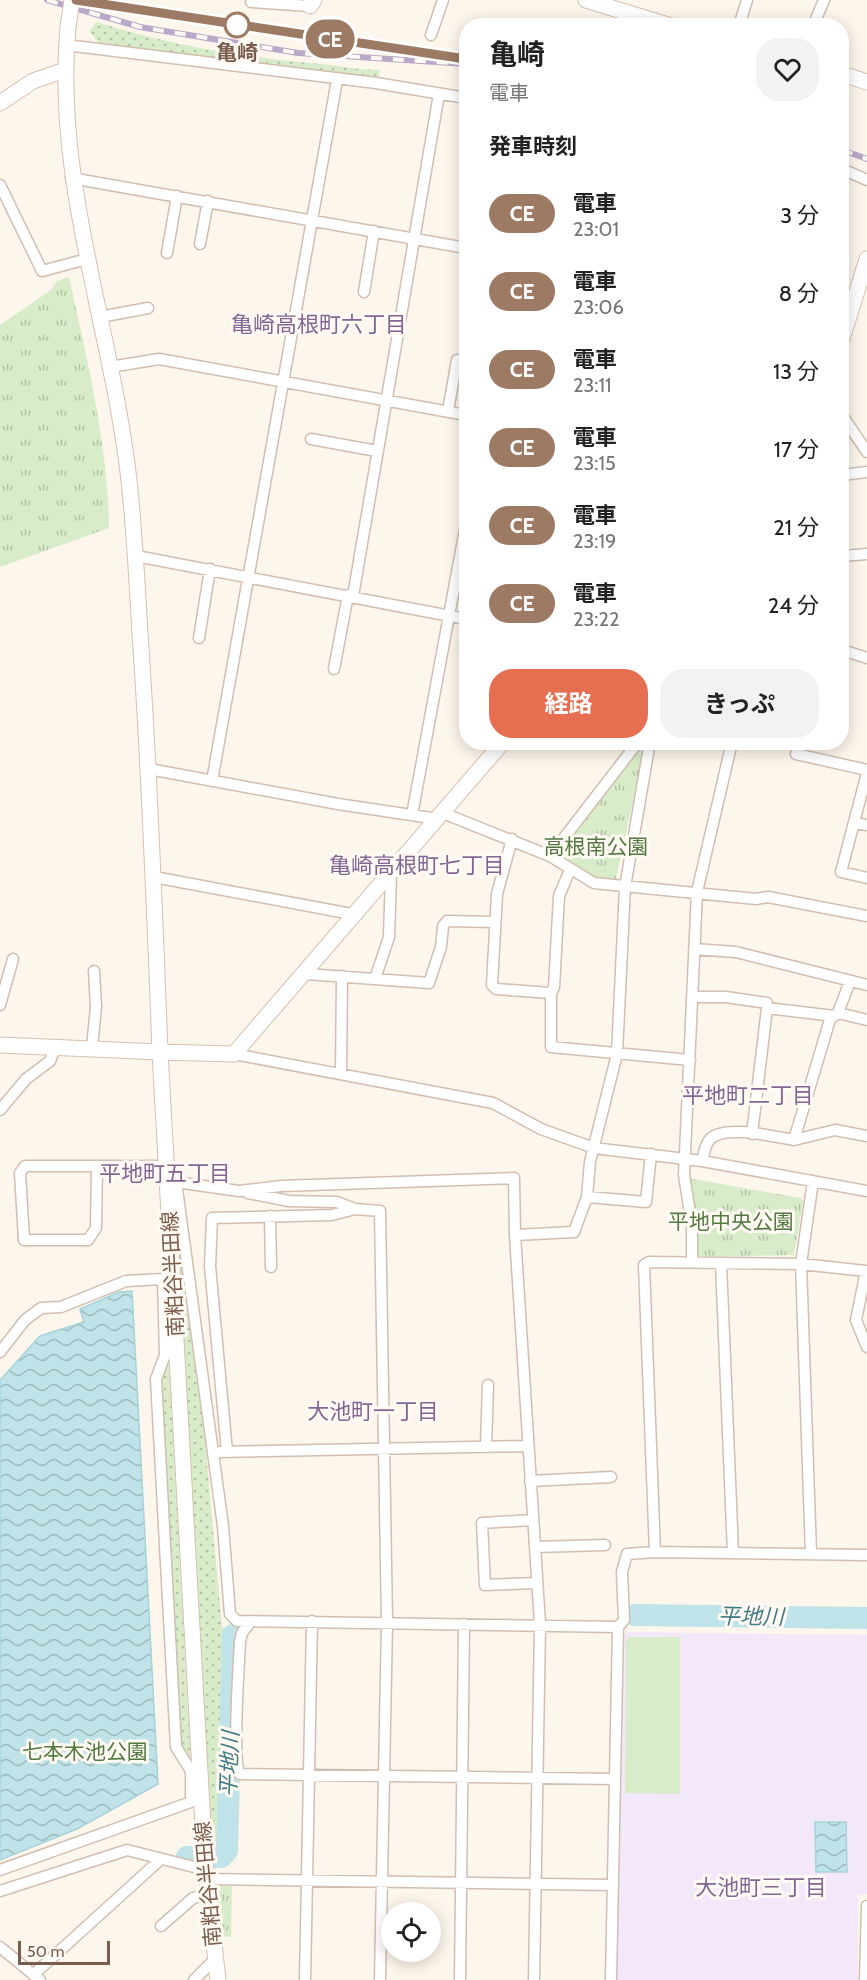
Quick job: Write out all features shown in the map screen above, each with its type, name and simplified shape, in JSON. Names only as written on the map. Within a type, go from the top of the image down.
[{"type":"main road","name":"南粕谷半田線","points":[[72,0],[65,70],[71,178],[110,367],[128,471],[136,556],[149,769],[160,1052],[170,1174],[182,1479],[205,1866],[218,1980]]},
{"type":"main road","points":[[593,1],[646,18]]},
{"type":"main road","points":[[0,104],[33,81],[65,70]]},
{"type":"main road","points":[[849,76],[867,82]]},
{"type":"main road","points":[[849,306],[866,264]]},
{"type":"main road","points":[[0,1045],[234,1054],[357,915],[496,750]]},
{"type":"street","points":[[431,35],[443,0]]},
{"type":"street","points":[[741,18],[747,0]]},
{"type":"street","points":[[816,18],[824,0]]},
{"type":"street","points":[[251,2],[312,3]]},
{"type":"street","points":[[66,45],[459,97]]},
{"type":"street","points":[[212,781],[337,80]]},
{"type":"street","points":[[334,669],[351,596],[439,94]]},
{"type":"street","points":[[849,172],[867,180]]},
{"type":"street","points":[[71,178],[459,247]]},
{"type":"street","points":[[0,185],[42,271],[87,259]]},
{"type":"street","points":[[167,253],[177,196]]},
{"type":"street","points":[[200,244],[208,201]]},
{"type":"street","points":[[364,292],[374,231]]},
{"type":"street","points":[[100,317],[148,308]]},
{"type":"street","points":[[110,367],[159,359],[459,413]]},
{"type":"street","points":[[448,411],[457,360]]},
{"type":"street","points":[[849,425],[867,452]]},
{"type":"street","points":[[311,439],[377,451]]},
{"type":"street","points":[[849,474],[867,472]]},
{"type":"street","points":[[849,555],[867,554]]},
{"type":"street","points":[[136,556],[459,617]]},
{"type":"street","points":[[412,815],[459,564]]},
{"type":"street","points":[[199,638],[210,569]]},
{"type":"street","points":[[849,652],[867,658]]},
{"type":"street","points":[[549,856],[632,750]]},
{"type":"street","points":[[515,1235],[574,1232],[587,1197],[594,1148],[617,1054],[625,887],[649,750]]},
{"type":"street","points":[[692,1262],[692,1226],[684,1175],[697,892],[730,750]]},
{"type":"street","points":[[796,754],[867,772],[841,872],[867,878]]},
{"type":"street","points":[[149,769],[412,815],[441,816],[512,839],[549,856],[594,883],[756,899],[768,897],[867,916]]},
{"type":"street","points":[[854,823],[867,825]]},
{"type":"street","points":[[512,839],[497,894],[492,985],[496,989],[551,993]]},
{"type":"street","points":[[570,870],[559,896],[554,987],[551,993],[551,1047],[690,1060]]},
{"type":"street","points":[[375,979],[389,936],[391,875]]},
{"type":"street","points":[[154,877],[357,915]]},
{"type":"street","points":[[306,974],[429,983],[441,947],[443,926],[447,921],[495,922]]},
{"type":"street","points":[[694,949],[736,952],[867,985]]},
{"type":"street","points":[[0,1005],[14,959]]},
{"type":"street","points":[[92,1047],[96,1006],[94,971]]},
{"type":"street","points":[[341,1074],[342,976]]},
{"type":"street","points":[[794,1140],[835,1015],[850,981]]},
{"type":"street","points":[[693,997],[726,997],[768,1003],[752,1134]]},
{"type":"street","points":[[767,1008],[867,1020]]},
{"type":"street","points":[[0,1110],[26,1079],[50,1061],[56,1046]]},
{"type":"street","points":[[234,1054],[493,1103],[541,1129],[594,1148],[685,1158],[867,1191]]},
{"type":"street","points":[[702,1161],[705,1147],[711,1138],[728,1132],[794,1140],[835,1130],[867,1136]]},
{"type":"street","points":[[587,1197],[646,1202],[651,1154]]},
{"type":"street","points":[[97,1166],[96,1228],[88,1240],[24,1240],[20,1173],[25,1166],[97,1166],[170,1174],[289,1201],[337,1202],[355,1209],[380,1211],[387,1622],[380,1980]]},
{"type":"street","points":[[170,1174],[214,1453],[233,1617],[251,1621],[618,1627]]},
{"type":"street","points":[[238,1191],[281,1186],[514,1178],[515,1235],[540,1624],[534,1980]]},
{"type":"street","points":[[810,1554],[801,1264],[813,1181]]},
{"type":"street","points":[[227,1452],[210,1266],[212,1218],[332,1215],[355,1209]]},
{"type":"street","points":[[270,1216],[271,1267]]},
{"type":"street","points":[[655,1552],[644,1265],[649,1262],[801,1264],[866,1271],[862,1317],[867,1347]]},
{"type":"street","points":[[721,1263],[733,1553]]},
{"type":"street","points":[[0,1352],[25,1320],[41,1308],[61,1307],[126,1281],[163,1279],[165,1354],[156,1379],[175,1735],[176,1747],[191,1771],[191,1802],[0,1870]]},
{"type":"street","points":[[486,1447],[488,1385]]},
{"type":"street","points":[[214,1453],[528,1446]]},
{"type":"street","points":[[530,1481],[611,1477]]},
{"type":"street","points":[[533,1520],[482,1523],[485,1585],[537,1583]]},
{"type":"street","points":[[535,1547],[605,1545]]},
{"type":"street","points":[[612,1980],[618,1627],[624,1620],[622,1572],[627,1554],[655,1552],[867,1555]]},
{"type":"street","points":[[251,1621],[242,1632],[240,1642],[237,1770],[240,1774],[615,1779]]},
{"type":"street","points":[[305,1980],[312,1621]]},
{"type":"street","points":[[460,1980],[464,1624]]},
{"type":"street","points":[[0,1891],[127,1850],[161,1859],[306,1880],[612,1885]]},
{"type":"street","points":[[2,1952],[37,1978],[161,1859]]},
{"type":"street","points":[[161,1926],[193,1898],[208,1895]]},
{"type":"street","points":[[865,1980],[867,1906]]},
{"type":"street","points":[[194,1980],[214,1960]]},
{"type":"shaded area","points":[[627,1632],[867,1635],[867,1894],[858,1895],[858,1980],[616,1980],[623,1636]]},
{"type":"green space","points":[[97,22],[180,44],[236,54],[380,70],[379,77],[200,60],[99,43],[89,31]]},
{"type":"green space","points":[[69,277],[101,433],[109,528],[0,567],[0,325],[51,290],[57,281]]},
{"type":"green space","name":"高根南公園","points":[[635,750],[644,750],[616,879],[593,877],[560,858],[558,851]]},
{"type":"green space","name":"平地中央公園","points":[[687,1178],[801,1198],[803,1202],[794,1255],[695,1257]]},
{"type":"green space","points":[[176,1224],[205,1441],[222,1627],[230,1635],[223,1848],[210,1852]]},
{"type":"green space","points":[[169,1362],[191,1766],[180,1748],[161,1379]]},
{"type":"green space","points":[[626,1637],[680,1637],[680,1794],[625,1793]]},
{"type":"green space","points":[[221,1886],[232,1886],[231,1937],[219,1936],[216,1890]]},
{"type":"water","name":"七本木池公園","points":[[132,1291],[158,1784],[77,1829],[0,1860],[0,1380],[40,1336],[84,1322],[80,1309],[119,1292]]},
{"type":"water","points":[[815,1822],[846,1822],[847,1872],[816,1872]]},
{"type":"waterway","name":"平地川","points":[[635,1615],[867,1618]]},
{"type":"waterway","name":"平地川","points":[[187,1857],[221,1857],[227,1851],[233,1635]]},
{"type":"railway","points":[[47,0],[140,27],[298,53],[459,64]]},
{"type":"railway","points":[[76,0],[423,52]]},
{"type":"railway","points":[[849,153],[867,159]]},
{"type":"train","name":"CE","points":[[76,0],[459,58]]},
{"type":"place","name":"亀崎","points":[[237,25]]},
{"type":"district","name":"亀崎高根町六丁目","points":[[319,324]]},
{"type":"district","name":"亀崎高根町七丁目","points":[[417,865]]},
{"type":"district","name":"平地町二丁目","points":[[748,1095]]},
{"type":"district","name":"平地町五丁目","points":[[165,1173]]},
{"type":"district","name":"大池町一丁目","points":[[373,1411]]},
{"type":"district","name":"大池町三丁目","points":[[761,1887]]}]
